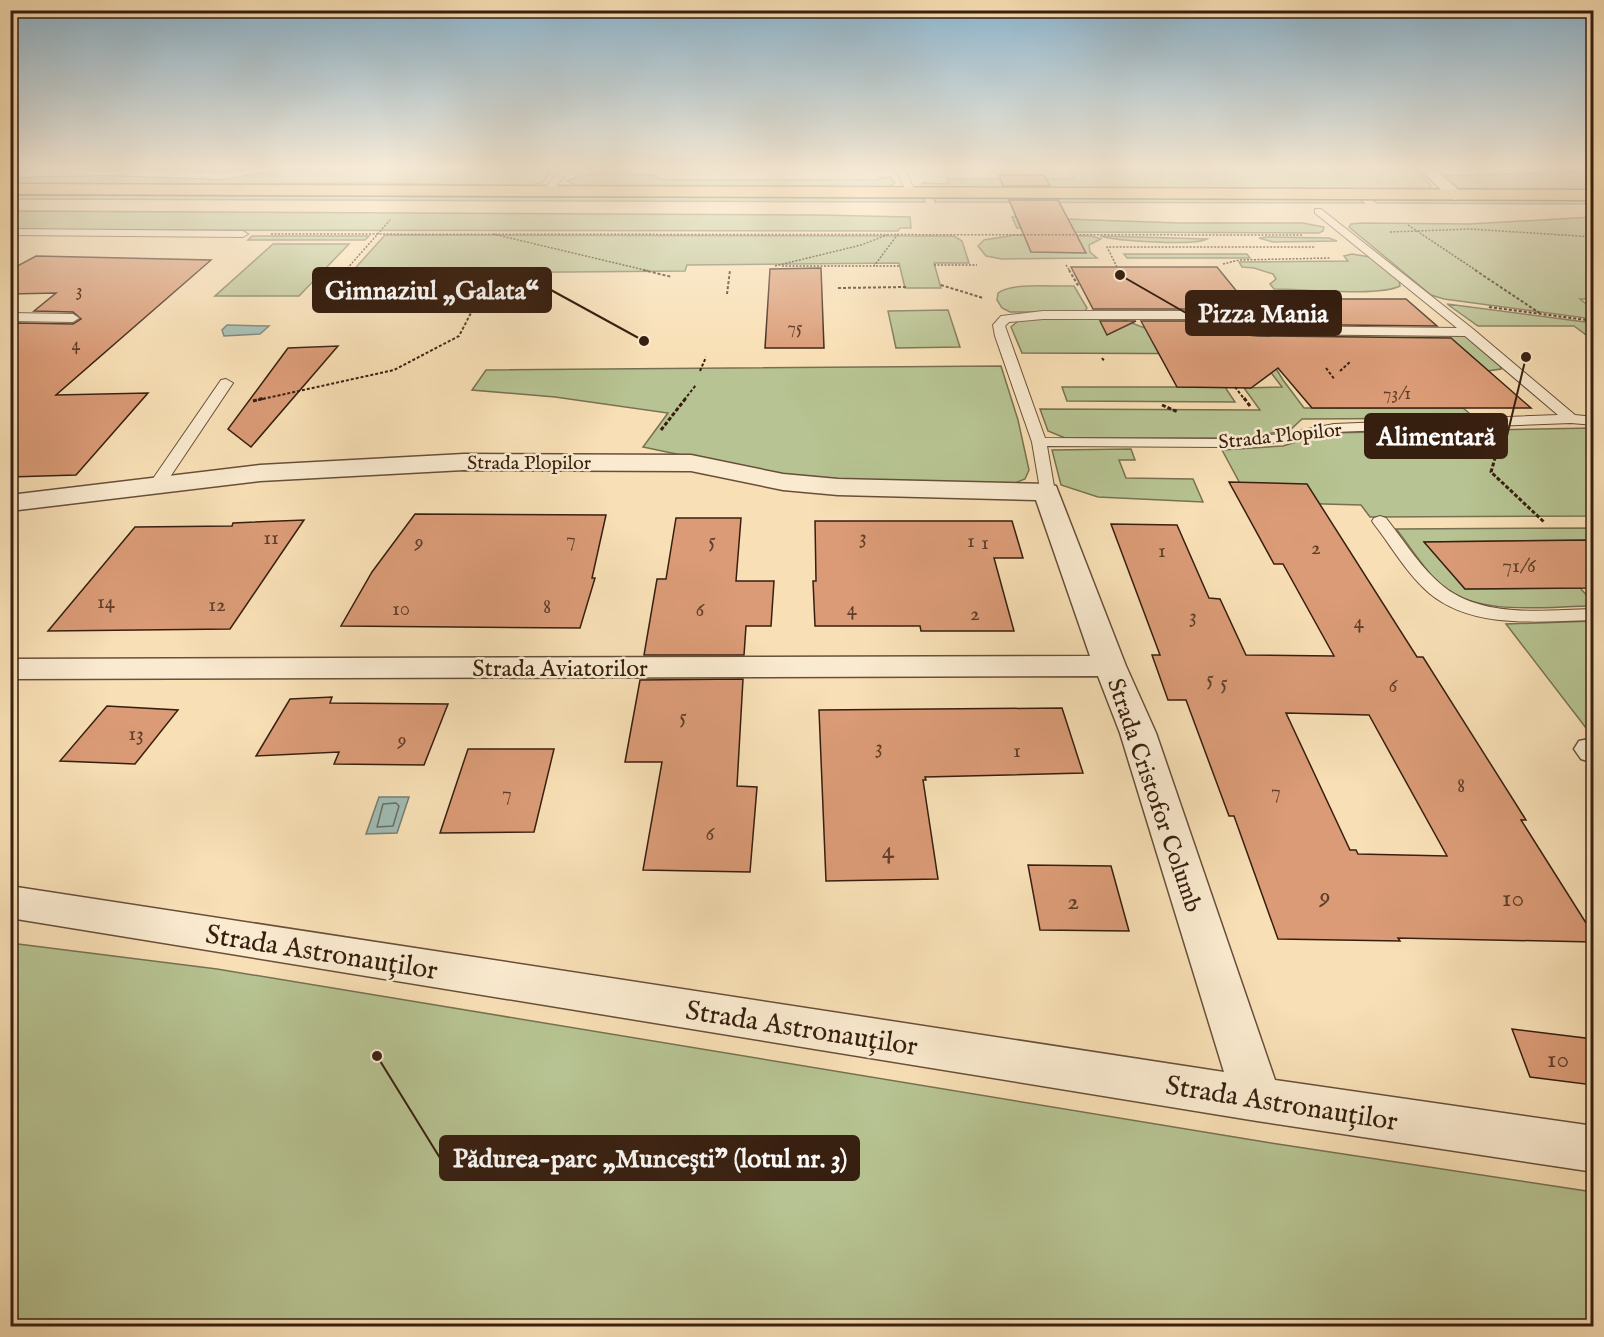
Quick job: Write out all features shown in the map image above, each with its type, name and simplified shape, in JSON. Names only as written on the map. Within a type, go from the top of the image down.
[{"type":"street","name":"Strada Plopilor","points":[[10,503],[158,483],[260,473],[464,462],[691,464],[783,482],[838,487],[1047,492]]},
{"type":"street","name":"Strada Cristofor Columb","points":[[1047,492],[1110,666],[1138,733],[1257,1099]]},
{"type":"street","name":"Strada Aviatorilor","points":[[10,669],[1110,666]]},
{"type":"street","name":"Strada Astronauților","points":[[10,902],[1257,1099],[1593,1149]]},
{"type":"lane","points":[[1343,230],[1570,419]]},
{"type":"lane","points":[[10,232],[243,234]]},
{"type":"lane","points":[[1047,492],[1039,442],[1001,336],[999,325],[1005,319],[1043,315],[1192,315],[1237,328],[1258,330],[1468,332]]},
{"type":"lane","points":[[10,318],[73,318]]},
{"type":"lane","points":[[158,483],[226,383]]},
{"type":"lane","name":"Strada Plopilor","points":[[1039,442],[1226,443],[1280,438],[1334,428],[1570,419],[1593,421]]},
{"type":"lane","points":[[1380,521],[1436,591],[1451,600],[1481,611],[1506,615],[1593,614]]},
{"type":"path","points":[[340,277],[382,230]]},
{"type":"path","points":[[243,234],[1230,235],[1432,230]]},
{"type":"path","points":[[1491,230],[1593,237]]},
{"type":"path","points":[[1416,231],[1541,314]]},
{"type":"path","points":[[487,233],[672,276]]},
{"type":"path","points":[[892,233],[861,245],[775,266],[900,266]]},
{"type":"path","points":[[874,266],[899,233]]},
{"type":"path","points":[[1230,235],[1239,247]]},
{"type":"path","points":[[1117,267],[1107,247],[1364,246]]},
{"type":"path","points":[[1223,264],[1239,260],[1340,258],[1326,247]]},
{"type":"path","points":[[934,265],[977,265]]},
{"type":"path","points":[[728,294],[730,270]]},
{"type":"path","points":[[941,285],[989,300]]},
{"type":"path","points":[[837,288],[906,287]]},
{"type":"path","points":[[1423,295],[1447,302],[1593,321]]},
{"type":"path","points":[[208,410],[394,370],[459,336],[473,309]]},
{"type":"path","points":[[700,371],[706,357]]},
{"type":"path","points":[[1326,368],[1335,380]]},
{"type":"path","points":[[635,462],[696,385]]},
{"type":"path","points":[[1235,387],[1250,406]]},
{"type":"path","points":[[1508,422],[1491,472],[1544,522]]},
{"type":"green space","points":[[360,230],[898,230],[898,231]]},
{"type":"green space","points":[[1047,230],[1323,230],[1319,233]]},
{"type":"green space","points":[[1353,230],[1593,230],[1593,299],[1580,299],[1593,309],[1593,319],[1444,299],[1431,295]]},
{"type":"green space","points":[[385,235],[954,236],[962,241],[969,263],[934,263],[941,288],[905,288],[899,263],[687,265],[685,271],[350,274]]},
{"type":"green space","points":[[1015,235],[1092,236],[1101,239],[1089,245],[1090,252],[1097,258],[1002,259],[986,256],[978,246],[984,240]]},
{"type":"green space","points":[[252,236],[369,236],[365,240],[248,240]]},
{"type":"green space","points":[[1100,236],[1207,239],[1187,242],[1155,242]]},
{"type":"green space","points":[[1259,238],[1329,238],[1337,241],[1273,242]]},
{"type":"green space","points":[[273,244],[349,244],[299,296],[215,296]]},
{"type":"green space","points":[[1124,254],[1247,254],[1250,258],[1127,258]]},
{"type":"green space","points":[[1352,254],[1370,257],[1399,280],[1400,286],[1358,292],[1274,289],[1270,284],[1276,279],[1273,274],[1242,267],[1239,262],[1348,261],[1344,256]]},
{"type":"green space","points":[[1074,286],[1087,308],[1084,312],[1010,312],[1002,308],[997,300],[998,293],[1014,287]]},
{"type":"green space","points":[[1447,304],[1593,323],[1593,340],[1574,326],[1478,326]]},
{"type":"green space","points":[[948,310],[960,347],[896,348],[888,311]]},
{"type":"green space","points":[[1042,318],[1121,319],[1158,333],[1466,336],[1500,364],[1501,369],[1487,371],[1290,354],[1022,353],[1011,327],[1018,321]]},
{"type":"green space","points":[[1263,362],[1272,362],[1304,408],[1463,408],[1475,418],[1302,419],[1289,431],[1232,438],[1065,438],[1048,431],[1040,409],[1260,410],[1244,388],[1282,387]]},
{"type":"green space","points":[[1001,366],[1018,420],[1029,470],[1025,479],[1007,486],[810,482],[643,447],[668,413],[555,397],[472,390],[486,370]]},
{"type":"green space","points":[[1062,387],[1225,387],[1235,402],[1067,401]]},
{"type":"green space","points":[[1593,428],[1593,516],[1370,517],[1361,505],[1250,502],[1222,450],[1283,446],[1326,433]]},
{"type":"green space","points":[[1131,449],[1135,460],[1119,460],[1126,478],[1193,479],[1203,502],[1098,497],[1061,485],[1052,450]]},
{"type":"green space","points":[[1593,528],[1593,540],[1425,542],[1465,589],[1580,588],[1593,602],[1593,606],[1536,608],[1476,603],[1443,587],[1396,529]]},
{"type":"green space","points":[[1594,621],[1593,737],[1506,624]]},
{"type":"green space","points":[[10,943],[217,969],[1271,1143],[1593,1192],[1593,1326],[11,1326]]},
{"type":"water","points":[[227,325],[269,326],[260,334],[224,336],[222,330]]},
{"type":"water","points":[[379,797],[409,797],[397,833],[366,834]]},
{"type":"building","points":[[1022,230],[1074,230],[1086,253],[1031,252]]},
{"type":"building","points":[[36,256],[211,260],[56,395],[148,393],[76,475],[10,477],[10,330],[19,323],[73,324],[81,319],[73,312],[34,311],[56,293],[10,294],[10,270]]},
{"type":"building","points":[[1071,267],[1217,267],[1243,299],[1406,299],[1437,326],[1258,324],[1238,322],[1192,309],[1093,309]]},
{"type":"building","points":[[821,268],[824,348],[765,348],[770,269]]},
{"type":"building","points":[[1100,321],[1136,321],[1107,335]]},
{"type":"building","points":[[1141,321],[1191,321],[1236,334],[1258,336],[1451,338],[1531,408],[1312,408],[1278,368],[1251,388],[1177,387]]},
{"type":"building","points":[[338,346],[251,447],[228,429],[288,348]]},
{"type":"building","points":[[1229,482],[1307,484],[1417,657],[1423,657],[1526,820],[1521,820],[1593,934],[1593,942],[1398,938],[1400,941],[1278,939],[1234,816],[1229,816],[1186,700],[1168,700],[1152,655],[1160,655],[1111,524],[1177,525],[1209,598],[1220,599],[1246,655],[1334,656],[1283,564],[1274,564]],"holes":[[[1286,713],[1369,715],[1447,856],[1358,854],[1356,850],[1350,850]]]},
{"type":"building","points":[[415,514],[606,515],[592,578],[595,578],[580,628],[341,626],[372,572]]},
{"type":"building","points":[[676,518],[741,518],[736,581],[774,581],[771,626],[746,626],[744,655],[644,655],[657,579],[666,579]]},
{"type":"building","points":[[304,520],[230,629],[48,631],[135,527],[232,526],[233,523]]},
{"type":"building","points":[[815,521],[1012,521],[1023,558],[994,558],[1014,631],[921,631],[920,626],[815,626],[813,581],[816,581]]},
{"type":"building","points":[[1593,540],[1593,588],[1465,589],[1424,542]]},
{"type":"building","points":[[743,679],[737,786],[757,787],[750,872],[643,870],[662,762],[625,762],[640,680]]},
{"type":"building","points":[[332,697],[330,703],[448,704],[424,765],[334,764],[339,752],[256,756],[290,699]]},
{"type":"building","points":[[107,706],[178,710],[135,764],[60,761]]},
{"type":"building","points":[[1062,708],[1083,773],[925,777],[926,780],[923,780],[938,879],[826,881],[819,710]]},
{"type":"building","points":[[468,749],[554,749],[534,832],[440,833]]},
{"type":"building","points":[[1028,865],[1111,866],[1129,931],[1040,930]]},
{"type":"building","points":[[1512,1029],[1593,1039],[1593,1085],[1530,1077]]},
{"type":"place","name":"Pizza Mania","points":[[1120,275]]},
{"type":"place","name":"Gimnaziul „Galata“","points":[[644,341]]},
{"type":"place","name":"Alimentară","points":[[1526,357]]},
{"type":"place","name":"Pădurea-parc „Muncești” (lotul nr. 3)","points":[[377,1056]]}]
